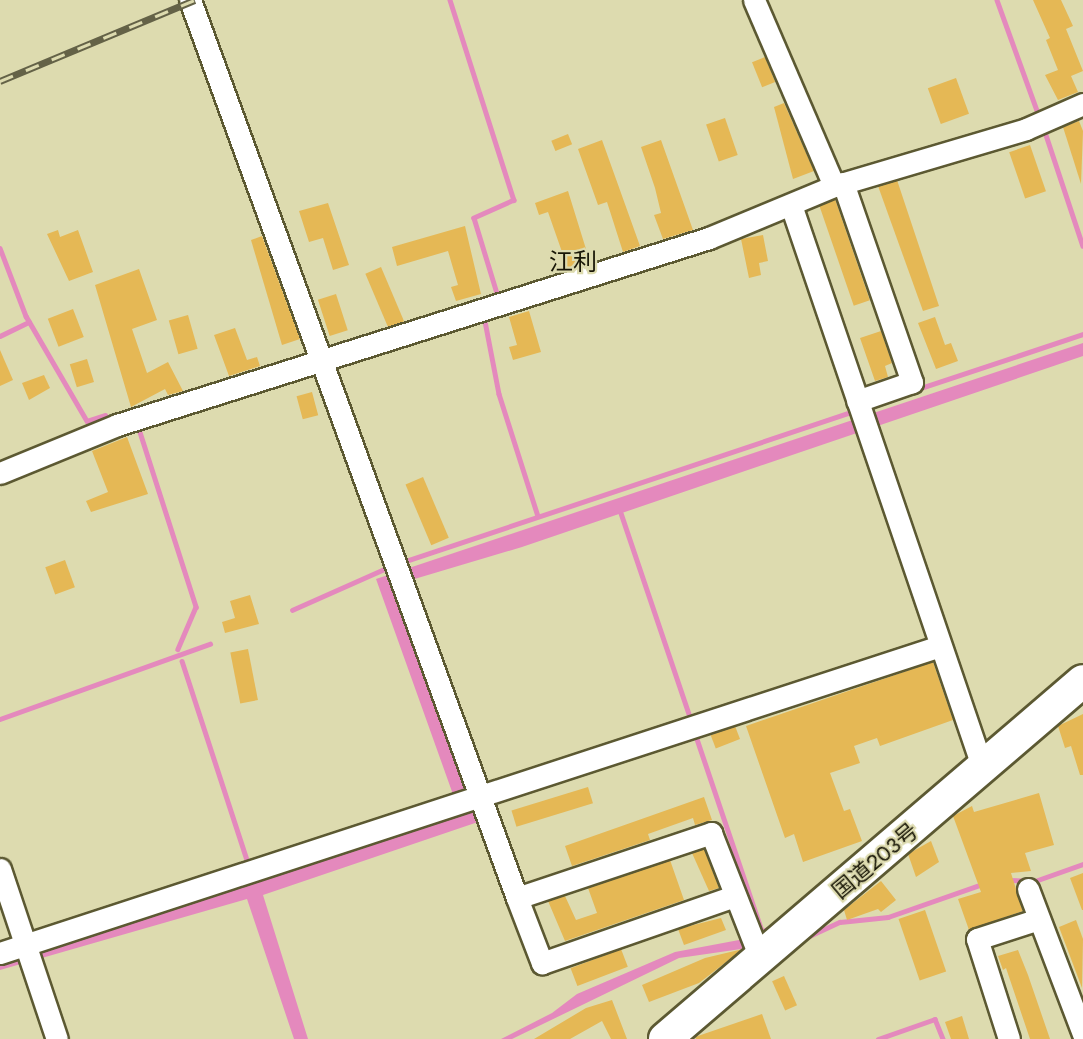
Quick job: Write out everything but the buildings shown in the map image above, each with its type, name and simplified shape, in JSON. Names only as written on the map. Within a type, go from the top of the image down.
[{"type":"highway","name":"国道203号","points":[[665,1039],[754,946],[983,769],[1083,681]]},
{"type":"street","points":[[190,0],[542,963],[734,896]]},
{"type":"street","points":[[754,0],[839,185],[912,382],[857,401]]},
{"type":"street","points":[[0,473],[117,424],[709,238],[839,185],[1040,121],[1083,104]]},
{"type":"street","points":[[791,205],[983,769]]},
{"type":"street","points":[[0,953],[452,809],[940,646]]},
{"type":"street","points":[[517,898],[711,833],[754,946]]},
{"type":"street","points":[[0,869],[57,1039]]},
{"type":"street","points":[[1028,889],[1083,1034]]},
{"type":"street","points":[[1009,1039],[977,939],[1039,919]]},
{"type":"shaded area","points":[[1083,343],[1083,356],[522,547],[391,586],[478,822],[263,895],[308,1039],[294,1039],[247,899],[0,970],[0,962],[12,957],[140,921],[460,814],[376,579]]},
{"type":"shaded area","points":[[778,922],[741,949],[679,958],[512,1039],[501,1039],[552,1013],[577,994],[675,952],[739,940]]},
{"type":"waterway","points":[[450,0],[514,200],[474,218],[497,293]]},
{"type":"waterway","points":[[997,0],[1039,116]]},
{"type":"waterway","points":[[1043,126],[1083,246]]},
{"type":"waterway","points":[[0,248],[26,316],[87,421],[105,415]]},
{"type":"waterway","points":[[484,316],[499,394],[538,516]]},
{"type":"waterway","points":[[0,336],[29,322]]},
{"type":"waterway","points":[[915,390],[1083,334]]},
{"type":"waterway","points":[[400,563],[856,410]]},
{"type":"waterway","points":[[139,429],[196,607],[178,649]]},
{"type":"waterway","points":[[621,513],[690,717]]},
{"type":"waterway","points":[[292,610],[389,567]]},
{"type":"waterway","points":[[0,719],[210,644]]},
{"type":"waterway","points":[[182,661],[249,866]]},
{"type":"waterway","points":[[696,736],[761,928]]},
{"type":"waterway","points":[[1008,880],[1035,881],[1083,864]]},
{"type":"waterway","points":[[805,938],[840,922],[888,917],[982,884]]},
{"type":"waterway","points":[[878,1039],[935,1019],[943,1039]]},
{"type":"railway","points":[[0,81],[195,0]]},
{"type":"district","name":"江利","points":[[573,262]]}]
